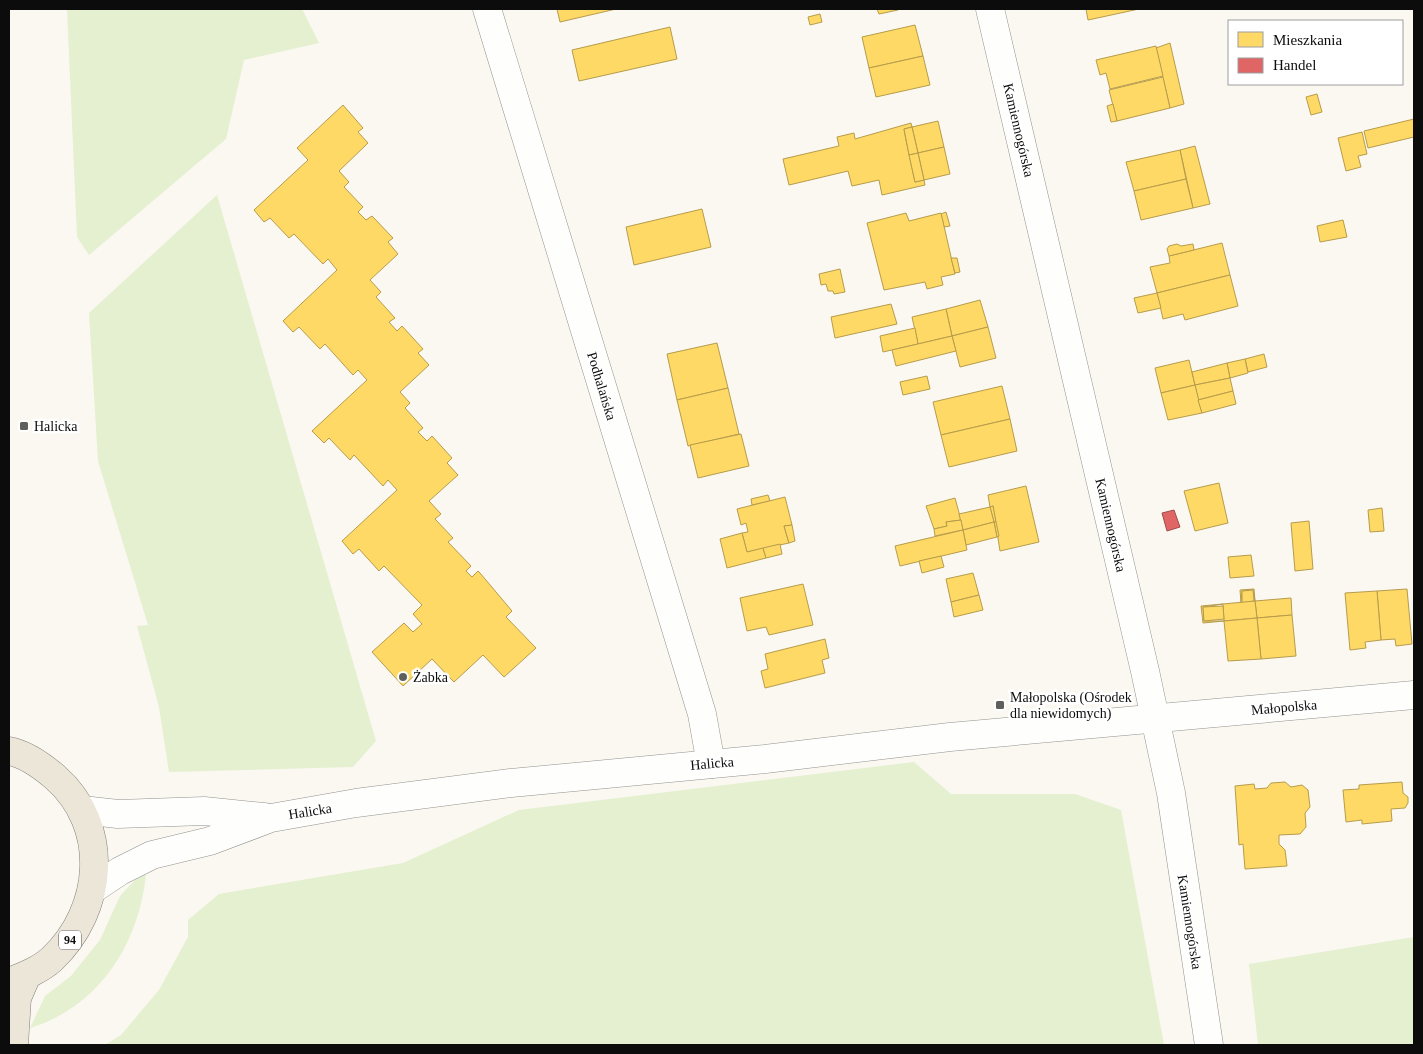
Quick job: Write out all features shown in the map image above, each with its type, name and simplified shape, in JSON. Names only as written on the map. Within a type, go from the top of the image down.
[{"type":"main road","name":"94","points":[[10,746],[40,765],[64,785],[82,810],[91,835],[94,853],[93,889],[84,915],[70,940],[51,960],[18,979],[14,1045]]},
{"type":"street","name":"Podhalańska","points":[[487,9],[702,714],[710,764]]},
{"type":"street","name":"Kamiennogórska","points":[[990,9],[1155,720],[1170,793],[1209,1045]]},
{"type":"street","name":"Małopolska","points":[[1155,720],[1414,695]]},
{"type":"street","name":"Halicka","points":[[93,889],[140,860],[210,841],[271,818],[356,804],[511,783],[710,764],[950,737],[1155,720]]},
{"type":"street","name":"Halicka","points":[[82,810],[118,814],[204,811],[271,818]]},
{"type":"green space","points":[[67,9],[302,9],[319,43],[244,60],[226,139],[89,255],[77,237]]},
{"type":"green space","points":[[217,195],[376,741],[353,767],[169,772],[159,707],[137,626],[148,625],[98,461],[89,313]]},
{"type":"green space","points":[[914,762],[951,794],[1075,794],[1121,810],[1164,1045],[105,1045],[121,1035],[159,990],[188,937],[188,920],[219,894],[403,863],[519,810]]},
{"type":"green space","points":[[146,874],[142,900],[135,925],[111,969],[95,989],[76,1005],[55,1018],[30,1028],[45,996],[71,976],[100,940],[120,896],[136,879]]},
{"type":"green space","points":[[1414,937],[1414,1045],[1258,1045],[1249,964]]},
{"type":"building: Mieszkania","points":[[557,9],[616,9],[560,22]]},
{"type":"building: Mieszkania","points":[[877,9],[898,9],[898,10],[879,14]]},
{"type":"building: Mieszkania","points":[[1086,9],[1139,9],[1088,20]]},
{"type":"building: Mieszkania","points":[[820,14],[822,22],[810,25],[808,17]]},
{"type":"building: Mieszkania","points":[[915,25],[923,56],[869,68],[862,37]]},
{"type":"building: Mieszkania","points":[[670,27],[677,59],[579,81],[572,50]]},
{"type":"building: Mieszkania","points":[[1170,43],[1184,104],[1170,108],[1156,48]]},
{"type":"building: Mieszkania","points":[[1156,46],[1163,76],[1110,89],[1106,73],[1100,75],[1096,60]]},
{"type":"building: Mieszkania","points":[[923,56],[930,85],[876,97],[869,68]]},
{"type":"building: Mieszkania","points":[[1163,77],[1170,108],[1117,121],[1109,90]]},
{"type":"building: Mieszkania","points":[[1317,94],[1322,112],[1311,115],[1306,97]]},
{"type":"building: Mieszkania","points":[[1113,104],[1117,121],[1111,122],[1107,106]]},
{"type":"building: Mieszkania","points":[[343,105],[363,128],[358,132],[368,143],[339,171],[349,182],[344,187],[363,207],[358,212],[366,220],[372,216],[393,238],[388,242],[398,254],[370,280],[381,292],[376,297],[395,318],[389,322],[397,331],[402,326],[423,349],[418,353],[429,365],[400,392],[410,403],[405,408],[423,428],[418,432],[427,441],[432,436],[452,458],[447,463],[458,475],[429,501],[441,514],[435,519],[453,538],[448,542],[471,566],[466,571],[472,577],[478,571],[480,573],[512,611],[506,617],[536,648],[504,677],[483,655],[454,682],[432,659],[403,686],[372,652],[404,623],[413,632],[422,624],[413,614],[422,605],[384,566],[379,571],[359,549],[353,554],[342,541],[397,490],[388,480],[383,486],[354,455],[350,460],[329,438],[324,443],[312,431],[367,380],[358,370],[353,375],[325,344],[320,349],[299,327],[293,332],[283,321],[337,270],[328,259],[323,264],[294,234],[289,238],[270,218],[264,222],[254,210],[308,160],[297,148]]},
{"type":"building: Mieszkania","points":[[1414,119],[1414,137],[1368,148],[1364,131]]},
{"type":"building: Mieszkania","points":[[938,121],[944,147],[918,153],[912,127]]},
{"type":"building: Mieszkania","points":[[911,123],[912,127],[904,129],[915,182],[924,180],[925,185],[882,195],[879,180],[852,186],[848,171],[789,185],[783,159],[839,146],[837,137],[854,133],[855,139]]},
{"type":"building: Mieszkania","points":[[912,127],[918,153],[909,155],[904,129]]},
{"type":"building: Mieszkania","points":[[1362,132],[1367,154],[1358,156],[1361,167],[1346,171],[1338,138]]},
{"type":"building: Mieszkania","points":[[1195,146],[1210,204],[1193,208],[1180,150]]},
{"type":"building: Mieszkania","points":[[944,147],[950,174],[924,180],[918,153]]},
{"type":"building: Mieszkania","points":[[1180,150],[1186,179],[1134,191],[1126,162]]},
{"type":"building: Mieszkania","points":[[918,153],[924,180],[915,182],[909,155]]},
{"type":"building: Mieszkania","points":[[1186,179],[1193,208],[1141,220],[1134,191]]},
{"type":"building: Mieszkania","points":[[702,209],[711,247],[634,265],[626,227]]},
{"type":"building: Mieszkania","points":[[946,212],[950,226],[944,227],[941,214]]},
{"type":"building: Mieszkania","points":[[906,213],[909,221],[941,213],[955,274],[941,277],[943,285],[927,289],[925,282],[884,290],[867,223]]},
{"type":"building: Mieszkania","points":[[1343,220],[1347,237],[1320,242],[1317,226]]},
{"type":"building: Mieszkania","points":[[1222,243],[1230,275],[1157,293],[1150,267],[1170,263],[1169,256]]},
{"type":"building: Mieszkania","points":[[1177,244],[1181,246],[1193,244],[1194,250],[1169,256],[1167,249],[1169,246]]},
{"type":"building: Mieszkania","points":[[951,258],[957,258],[960,272],[955,273]]},
{"type":"building: Mieszkania","points":[[840,269],[845,292],[834,294],[833,291],[828,291],[826,284],[821,285],[819,274]]},
{"type":"building: Mieszkania","points":[[1230,275],[1238,306],[1185,320],[1183,314],[1163,319],[1157,293]]},
{"type":"building: Mieszkania","points":[[1157,293],[1161,308],[1138,313],[1134,298]]},
{"type":"building: Mieszkania","points":[[980,300],[988,327],[952,336],[946,309]]},
{"type":"building: Mieszkania","points":[[891,304],[897,324],[835,338],[831,317]]},
{"type":"building: Mieszkania","points":[[946,309],[952,336],[918,344],[912,317]]},
{"type":"building: Mieszkania","points":[[988,327],[996,358],[960,367],[952,336]]},
{"type":"building: Mieszkania","points":[[915,328],[918,344],[883,352],[880,336]]},
{"type":"building: Mieszkania","points":[[952,336],[956,351],[896,366],[892,350]]},
{"type":"building: Mieszkania","points":[[717,343],[728,388],[677,400],[667,354]]},
{"type":"building: Mieszkania","points":[[1264,354],[1267,367],[1248,372],[1245,359]]},
{"type":"building: Mieszkania","points":[[1245,359],[1248,373],[1230,378],[1227,363]]},
{"type":"building: Mieszkania","points":[[1189,360],[1195,385],[1161,393],[1155,368]]},
{"type":"building: Mieszkania","points":[[1227,363],[1230,378],[1195,385],[1192,372]]},
{"type":"building: Mieszkania","points":[[927,376],[930,389],[903,395],[900,382]]},
{"type":"building: Mieszkania","points":[[1230,378],[1233,391],[1198,400],[1195,385]]},
{"type":"building: Mieszkania","points":[[1195,385],[1202,413],[1168,420],[1161,393]]},
{"type":"building: Mieszkania","points":[[1002,386],[1010,419],[941,435],[933,402]]},
{"type":"building: Mieszkania","points":[[728,388],[739,434],[688,446],[677,400]]},
{"type":"building: Mieszkania","points":[[1233,391],[1236,404],[1202,413],[1198,400]]},
{"type":"building: Mieszkania","points":[[1010,419],[1017,451],[949,467],[941,435]]},
{"type":"building: Mieszkania","points":[[741,434],[749,466],[698,478],[690,445]]},
{"type":"building: Mieszkania","points":[[1219,483],[1228,523],[1195,531],[1184,491]]},
{"type":"building: Mieszkania","points":[[1026,486],[1039,542],[1000,551],[993,506],[990,507],[988,495]]},
{"type":"building: Mieszkania","points":[[768,495],[770,501],[752,505],[751,499]]},
{"type":"building: Mieszkania","points":[[785,497],[792,525],[784,526],[789,543],[747,552],[742,533],[748,532],[746,523],[741,525],[737,509]]},
{"type":"building: Mieszkania","points":[[955,498],[961,520],[946,522],[947,526],[934,529],[926,506]]},
{"type":"building: Mieszkania","points":[[993,506],[996,522],[994,522],[990,507]]},
{"type":"building: Mieszkania","points":[[990,507],[994,522],[963,530],[959,514]]},
{"type":"building: Mieszkania","points":[[1382,508],[1384,531],[1370,532],[1368,510]]},
{"type":"building: Mieszkania","points":[[961,520],[963,530],[935,536],[934,529],[947,526],[946,522]]},
{"type":"building: Mieszkania","points":[[1309,521],[1313,569],[1295,571],[1291,523]]},
{"type":"building: Mieszkania","points":[[994,522],[996,522],[999,536],[997,537]]},
{"type":"building: Mieszkania","points":[[994,522],[997,537],[966,545],[963,530]]},
{"type":"building: Mieszkania","points":[[792,525],[795,541],[789,543],[784,526]]},
{"type":"building: Mieszkania","points":[[963,530],[967,550],[900,566],[895,546]]},
{"type":"building: Mieszkania","points":[[742,533],[747,552],[763,548],[766,558],[727,568],[720,539]]},
{"type":"building: Mieszkania","points":[[780,544],[782,554],[766,558],[763,548]]},
{"type":"building: Mieszkania","points":[[1251,555],[1254,576],[1230,578],[1228,557]]},
{"type":"building: Mieszkania","points":[[941,556],[944,567],[922,573],[919,561]]},
{"type":"building: Mieszkania","points":[[973,573],[979,595],[951,602],[946,579]]},
{"type":"building: Mieszkania","points":[[803,584],[813,625],[769,635],[766,627],[747,631],[740,598]]},
{"type":"building: Mieszkania","points":[[1254,589],[1255,601],[1253,590],[1242,591],[1241,603],[1240,590]]},
{"type":"building: Mieszkania","points":[[1407,589],[1412,644],[1396,646],[1395,639],[1381,640],[1377,591]]},
{"type":"building: Mieszkania","points":[[1253,590],[1254,601],[1242,603],[1242,591]]},
{"type":"building: Mieszkania","points":[[1377,591],[1381,640],[1365,642],[1366,648],[1350,650],[1345,593]]},
{"type":"building: Mieszkania","points":[[979,595],[983,610],[954,617],[951,602]]},
{"type":"building: Mieszkania","points":[[1291,598],[1292,615],[1257,618],[1255,601]]},
{"type":"building: Mieszkania","points":[[1255,601],[1257,618],[1224,621],[1223,604]]},
{"type":"building: Mieszkania","points":[[1223,604],[1203,607],[1204,621],[1224,621],[1203,623],[1201,606]]},
{"type":"building: Mieszkania","points":[[1223,606],[1224,619],[1204,621],[1203,607]]},
{"type":"building: Mieszkania","points":[[1292,615],[1296,656],[1261,659],[1257,618]]},
{"type":"building: Mieszkania","points":[[1257,618],[1261,659],[1228,661],[1224,621]]},
{"type":"building: Mieszkania","points":[[825,639],[829,658],[822,660],[825,673],[765,688],[761,671],[768,669],[765,654]]},
{"type":"building: Mieszkania","points":[[1285,782],[1291,787],[1302,785],[1308,790],[1310,807],[1305,813],[1306,827],[1300,834],[1279,835],[1279,844],[1285,850],[1287,866],[1245,869],[1243,844],[1239,845],[1235,786],[1254,784],[1255,789],[1267,788],[1271,783]]},
{"type":"building: Mieszkania","points":[[1402,782],[1403,793],[1408,797],[1408,803],[1405,808],[1391,809],[1392,821],[1362,824],[1362,820],[1346,822],[1343,790],[1359,789],[1359,785]]},
{"type":"building: Handel","points":[[1174,510],[1180,527],[1167,531],[1162,513]]},
{"type":"place","name":"Halicka","points":[[24,426]]},
{"type":"place","name":"Żabka","points":[[403,677]]},
{"type":"place","name":"Małopolska (Ośrodek dla niewidomych)","points":[[1000,705]]}]
